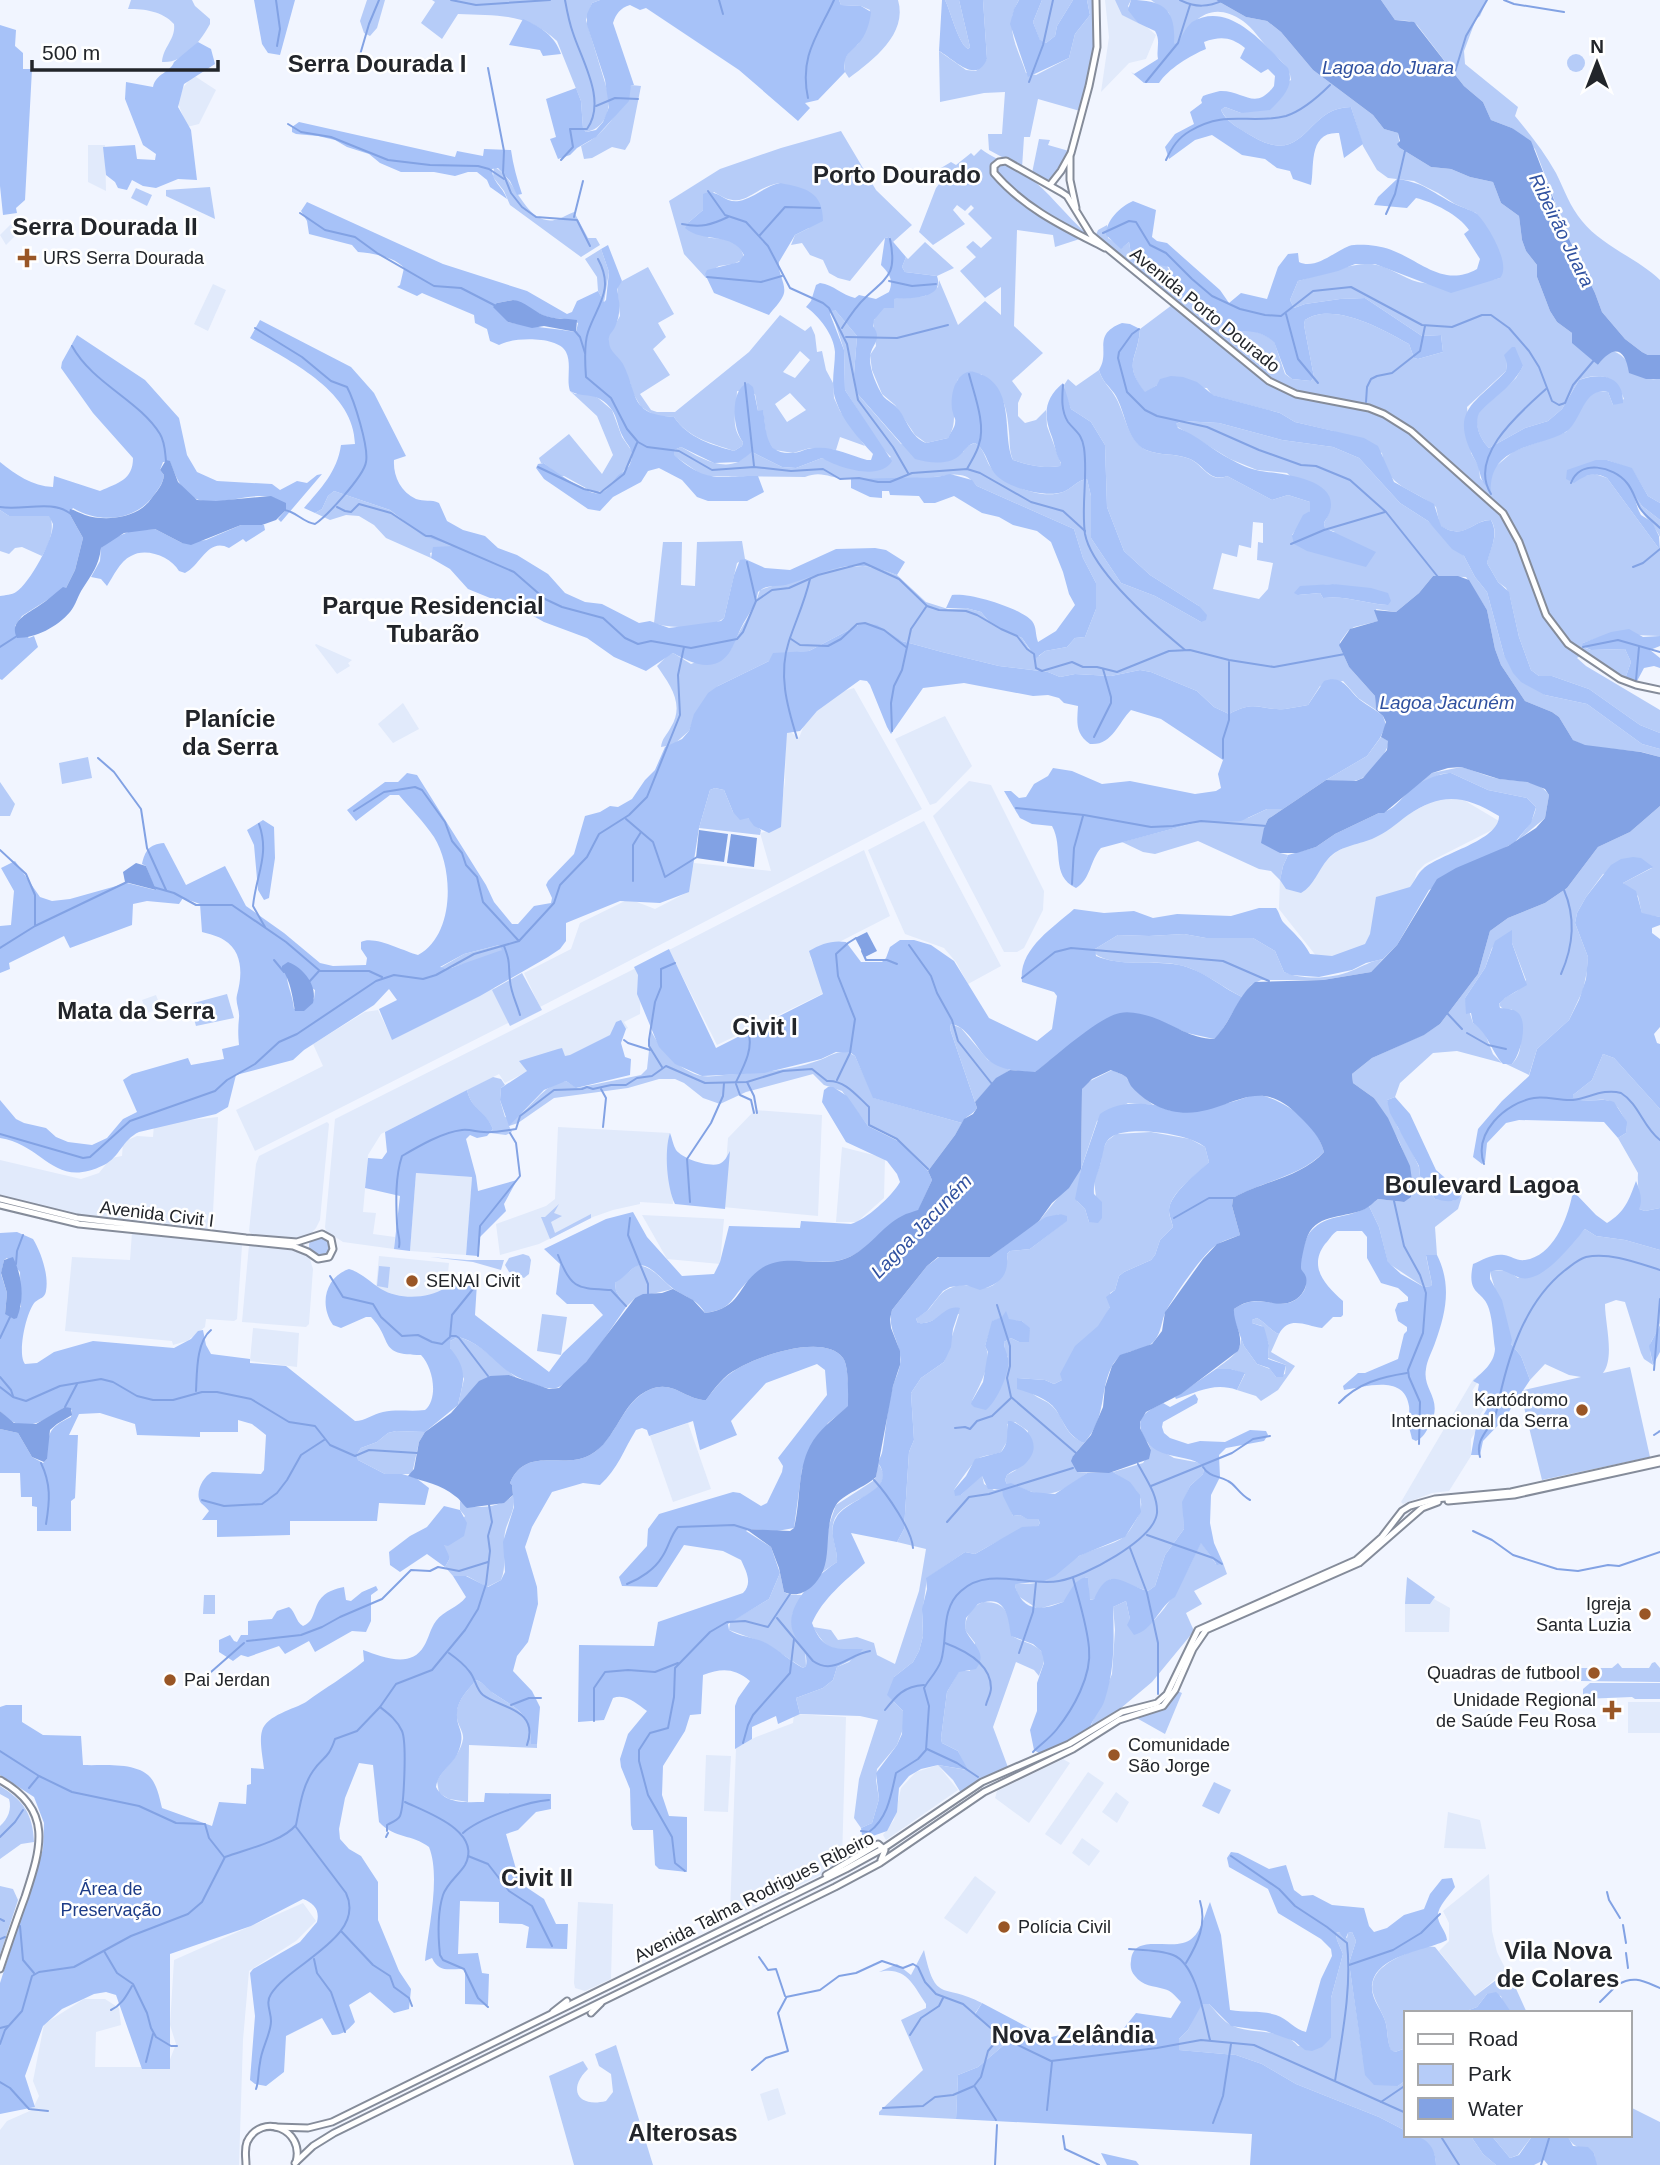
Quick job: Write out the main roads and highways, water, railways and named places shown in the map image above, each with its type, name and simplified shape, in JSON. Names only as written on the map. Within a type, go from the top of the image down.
[{"type":"main road","points":[[1077,212],[1070,180],[1071,153],[1097,47],[1096,0]]},
{"type":"main road","points":[[1051,183],[1071,153]]},
{"type":"main road","name":"Avenida Porto Dourado","points":[[1105,248],[1021,201],[994,173],[994,166],[1006,161],[1031,176],[1051,183],[1067,196],[1084,226],[1105,248],[1269,381],[1296,394],[1368,408],[1384,414],[1411,431],[1503,513],[1519,542],[1546,615],[1568,644],[1620,679],[1660,690]]},
{"type":"main road","points":[[1069,229],[1075,229],[1080,219]]},
{"type":"main road","points":[[1078,234],[1084,226]]},
{"type":"main road","name":"Avenida Civit I","points":[[0,1199],[30,1208],[98,1221],[291,1242],[311,1237]]},
{"type":"main road","name":"Avenida Civit I","points":[[0,1205],[79,1224],[293,1246],[308,1252]]},
{"type":"main road","points":[[326,1235],[332,1240],[334,1247],[330,1255],[322,1260],[313,1258],[308,1252],[307,1244],[311,1237],[326,1235]]},
{"type":"main road","name":"Avenida Talma Rodrigues Ribeiro","points":[[275,2127],[308,2128],[327,2124],[798,1892],[875,1845],[880,1844],[884,1848],[982,1782],[1069,1744],[1122,1712],[1157,1703],[1167,1695],[1199,1630],[1356,1560],[1382,1537],[1402,1510],[1427,1500],[1511,1492],[1660,1461]]},
{"type":"main road","name":"Avenida Talma Rodrigues Ribeiro","points":[[295,2164],[313,2146],[334,2133],[880,1863],[984,1792],[1073,1749],[1119,1720],[1163,1706],[1175,1690],[1193,1649],[1206,1630],[1359,1563],[1422,1508],[1435,1502],[1514,1495],[1660,1461]]},
{"type":"main road","points":[[1402,1510],[1408,1514],[1402,1526]]},
{"type":"main road","points":[[1388,1528],[1392,1536]]},
{"type":"main road","points":[[0,1782],[30,1809],[37,1838],[35,1857],[0,1960]]},
{"type":"main road","points":[[0,1782],[18,1791],[31,1807],[38,1823],[40,1841],[29,1884],[0,1969]]},
{"type":"main road","points":[[898,1851],[896,1843],[905,1833]]},
{"type":"main road","points":[[880,1863],[885,1853],[884,1848]]},
{"type":"main road","points":[[549,2016],[567,2001]]},
{"type":"main road","points":[[591,2013],[604,2001]]},
{"type":"main road","points":[[247,2163],[246,2149],[251,2136],[262,2128],[275,2127],[286,2131],[294,2140],[298,2151],[295,2164]]},
{"type":"water","name":"Lagoa do Juara","points":[[1216,0],[1381,0],[1395,20],[1414,22],[1464,86],[1483,102],[1491,120],[1512,128],[1531,141],[1570,241],[1602,312],[1625,339],[1642,352],[1660,355],[1660,379],[1646,379],[1629,373],[1625,358],[1618,352],[1609,354],[1598,365],[1572,343],[1572,333],[1557,322],[1550,311],[1537,277],[1537,265],[1526,251],[1522,240],[1519,216],[1501,203],[1493,182],[1451,169],[1431,167],[1400,148],[1397,144],[1400,141],[1398,133],[1384,129],[1373,115],[1313,70],[1281,32],[1267,21],[1246,17]]},
{"type":"water","points":[[513,300],[547,317],[577,320],[576,332],[544,326],[532,328],[508,322],[493,307],[497,303]]},
{"type":"water","points":[[166,460],[170,461],[178,482],[197,500],[271,496],[286,503],[286,510],[276,520],[262,525],[241,525],[191,545],[155,529],[124,533],[101,548],[95,569],[65,617],[39,634],[17,638],[17,622],[63,587],[66,588],[75,570],[83,538],[69,513],[70,509],[102,518],[121,517],[138,510],[161,485],[164,475],[160,470]]},
{"type":"water","name":"Lagoa Jacuném","points":[[1433,576],[1458,576],[1469,580],[1487,610],[1501,665],[1525,701],[1559,717],[1573,740],[1585,745],[1660,757],[1660,806],[1630,832],[1598,847],[1567,888],[1545,903],[1508,918],[1490,931],[1478,974],[1440,1024],[1424,1035],[1372,1058],[1352,1074],[1353,1083],[1374,1098],[1388,1118],[1410,1166],[1413,1187],[1411,1197],[1404,1202],[1378,1199],[1365,1209],[1326,1219],[1313,1228],[1302,1255],[1301,1267],[1306,1286],[1300,1295],[1287,1303],[1252,1301],[1234,1309],[1240,1335],[1238,1351],[1181,1394],[1146,1412],[1140,1422],[1140,1428],[1151,1450],[1149,1459],[1109,1473],[1077,1472],[1071,1461],[1091,1435],[1103,1407],[1105,1387],[1112,1366],[1120,1355],[1152,1344],[1162,1331],[1165,1312],[1203,1259],[1217,1244],[1240,1235],[1232,1206],[1233,1198],[1304,1168],[1324,1152],[1318,1137],[1283,1103],[1267,1097],[1253,1096],[1208,1110],[1190,1113],[1171,1111],[1144,1098],[1126,1077],[1111,1070],[1092,1079],[1082,1089],[1081,1169],[1069,1188],[1052,1203],[1039,1221],[990,1257],[938,1257],[927,1266],[892,1310],[891,1328],[900,1351],[900,1365],[893,1386],[876,1477],[836,1505],[830,1521],[823,1571],[816,1582],[802,1593],[784,1592],[771,1547],[746,1529],[790,1531],[794,1528],[801,1476],[810,1446],[822,1429],[848,1406],[848,1380],[843,1358],[822,1347],[791,1349],[760,1358],[728,1375],[706,1400],[666,1387],[651,1389],[633,1402],[607,1440],[590,1455],[580,1459],[535,1461],[526,1465],[510,1483],[513,1495],[504,1503],[467,1508],[457,1497],[444,1489],[408,1476],[414,1469],[419,1442],[425,1432],[451,1413],[479,1381],[490,1376],[509,1375],[549,1389],[559,1388],[586,1362],[635,1298],[643,1294],[662,1293],[673,1289],[693,1300],[705,1313],[733,1301],[754,1275],[771,1263],[837,1261],[855,1254],[895,1220],[918,1210],[932,1180],[928,1171],[964,1119],[973,1114],[977,1108],[975,1102],[996,1078],[1010,1070],[1035,1072],[1088,1030],[1120,1013],[1148,1016],[1190,1034],[1214,1039],[1248,988],[1255,982],[1323,980],[1371,972],[1397,945],[1437,879],[1508,846],[1536,828],[1545,818],[1549,795],[1545,789],[1527,782],[1499,779],[1461,767],[1432,773],[1384,813],[1335,834],[1316,847],[1297,853],[1280,853],[1261,843],[1268,819],[1326,780],[1356,781],[1363,778],[1387,750],[1388,741],[1381,737],[1386,722],[1376,710],[1375,696],[1349,667],[1339,645],[1350,629],[1378,621],[1374,610],[1396,612],[1419,593]]},
{"type":"water","points":[[699,830],[728,834],[724,862],[696,858]]},
{"type":"water","points":[[731,834],[757,838],[754,867],[727,863]]},
{"type":"water","points":[[136,863],[146,866],[156,890],[125,882],[123,872]]},
{"type":"water","points":[[867,932],[877,951],[865,957],[855,938]]},
{"type":"water","points":[[288,962],[304,973],[312,984],[313,1003],[304,1011],[295,1011],[289,983],[282,970],[282,966]]},
{"type":"water","points":[[13,1257],[19,1272],[22,1295],[17,1318],[14,1319],[5,1314],[7,1293],[1,1273],[4,1260]]},
{"type":"water","points":[[65,1407],[71,1408],[72,1415],[50,1430],[47,1459],[44,1462],[32,1457],[18,1433],[0,1429],[0,1411],[14,1423],[36,1424]]},
{"type":"waterway","points":[[276,0],[280,29],[277,46]]},
{"type":"waterway","points":[[357,65],[379,0]]},
{"type":"waterway","points":[[451,0],[476,5],[550,0]]},
{"type":"waterway","points":[[561,160],[573,147],[570,129],[587,129],[595,106],[591,81],[572,29],[565,0]]},
{"type":"waterway","points":[[719,0],[723,14]]},
{"type":"waterway","points":[[808,98],[808,58],[816,35],[834,0]]},
{"type":"waterway","points":[[1029,82],[1043,45],[1053,0]]},
{"type":"waterway","name":"Ribeirão Juara","points":[[1180,0],[1202,6],[1224,0]]},
{"type":"waterway","points":[[1454,75],[1466,36],[1487,0]]},
{"type":"waterway","points":[[1504,0],[1564,12]]},
{"type":"waterway","points":[[1146,82],[1178,43],[1190,5]]},
{"type":"waterway","points":[[488,68],[504,151],[503,173],[511,193],[522,207],[536,217],[577,220],[590,246]]},
{"type":"waterway","points":[[1166,160],[1179,140],[1203,124],[1227,119],[1286,116],[1310,103],[1330,85]]},
{"type":"waterway","points":[[596,106],[615,98],[638,99]]},
{"type":"waterway","points":[[288,124],[301,132],[331,137],[388,160],[430,165],[478,166],[489,169],[504,179]]},
{"type":"waterway","points":[[1386,214],[1395,194],[1405,151]]},
{"type":"waterway","points":[[574,217],[583,181]]},
{"type":"waterway","points":[[708,191],[725,215],[746,222],[768,246],[790,288],[829,308],[847,344],[858,400],[893,447],[908,473]]},
{"type":"waterway","points":[[760,235],[785,207],[820,208]]},
{"type":"waterway","points":[[300,213],[325,230],[355,237],[434,286],[461,288],[496,306]]},
{"type":"waterway","points":[[682,224],[706,225],[728,217]]},
{"type":"waterway","points":[[1103,233],[1129,221],[1136,222],[1150,245],[1166,253],[1212,296],[1240,309],[1265,315],[1281,316],[1313,291],[1351,287],[1422,325],[1452,327],[1482,315],[1491,315],[1509,328],[1529,351],[1539,367],[1552,401],[1559,405],[1565,403],[1573,385],[1595,359]]},
{"type":"waterway","points":[[842,328],[859,304],[889,273],[892,267],[890,239]]},
{"type":"waterway","points":[[598,259],[603,270],[605,289],[587,337],[586,377],[611,398],[627,429],[638,442],[647,447],[679,451],[712,470],[754,467],[791,471],[823,469],[840,479],[859,478],[890,482],[912,473],[967,469],[980,473],[1031,502],[1063,511],[1085,531]]},
{"type":"waterway","points":[[707,277],[761,282],[782,276]]},
{"type":"waterway","points":[[889,281],[912,286],[936,284]]},
{"type":"waterway","points":[[1286,314],[1298,359],[1318,383]]},
{"type":"waterway","points":[[846,337],[897,338],[948,325]]},
{"type":"waterway","points":[[1366,402],[1367,387],[1371,379],[1392,373],[1420,351],[1425,326]]},
{"type":"waterway","points":[[255,328],[302,357],[331,381],[347,387],[357,412],[365,446],[366,462],[359,477],[315,524],[284,510]]},
{"type":"waterway","points":[[1139,329],[1132,334],[1119,352],[1118,358],[1127,392],[1145,410],[1157,416],[1207,427],[1259,450],[1301,465],[1316,466],[1350,480],[1386,512],[1438,577]]},
{"type":"waterway","points":[[574,330],[580,337],[585,353]]},
{"type":"waterway","points":[[72,346],[92,371],[151,422],[163,440],[166,461]]},
{"type":"waterway","points":[[967,469],[981,436],[978,409],[969,374]]},
{"type":"waterway","points":[[745,383],[754,466]]},
{"type":"waterway","points":[[1063,385],[1064,413],[1080,436],[1084,448],[1084,523],[1090,549],[1112,581],[1127,597],[1185,650]]},
{"type":"waterway","points":[[1491,494],[1485,479],[1486,465],[1492,450],[1500,435],[1546,389]]},
{"type":"waterway","points":[[538,467],[584,489],[600,493],[624,474],[637,443]]},
{"type":"waterway","points":[[1571,483],[1575,475],[1589,468],[1614,472],[1627,483],[1642,511],[1660,528]]},
{"type":"waterway","points":[[337,507],[351,512],[359,504],[391,513],[426,536],[514,572],[545,599],[562,607],[603,618],[625,638],[638,644],[651,641],[691,648],[737,639],[743,632],[756,601],[747,562]]},
{"type":"waterway","points":[[0,507],[46,506],[71,514]]},
{"type":"waterway","points":[[1291,544],[1324,530],[1385,512]]},
{"type":"waterway","points":[[1633,567],[1643,563],[1660,549]]},
{"type":"waterway","points":[[756,601],[772,590],[789,588],[818,575],[864,563],[899,579],[927,606],[939,610],[966,611],[1017,636],[1034,654],[1036,668],[1042,671],[1072,662],[1083,667],[1117,672],[1169,651],[1190,650],[1274,667],[1345,654]]},
{"type":"waterway","points":[[797,738],[787,702],[784,666],[789,641],[810,579]]},
{"type":"waterway","points":[[892,731],[891,703],[894,686],[902,670],[911,629],[926,607]]},
{"type":"waterway","points":[[791,639],[800,645],[828,646],[841,639],[857,624],[865,623],[884,630],[906,647]]},
{"type":"waterway","points":[[0,647],[17,636]]},
{"type":"waterway","points":[[1583,647],[1618,640],[1660,652]]},
{"type":"waterway","points":[[0,1134],[83,1158],[90,1157],[130,1121],[215,1091],[227,1080],[255,1064],[279,1042],[297,1034],[376,981],[394,975],[423,979],[436,975],[474,954],[519,941],[554,903],[560,885],[587,857],[599,834],[629,815],[647,797],[680,715],[678,675],[684,647]]},
{"type":"waterway","points":[[1636,680],[1639,647]]},
{"type":"waterway","points":[[1223,758],[1223,739],[1229,720],[1229,662]]},
{"type":"waterway","points":[[1094,737],[1111,703],[1103,669]]},
{"type":"waterway","points":[[98,758],[114,772],[141,809],[147,848],[166,890]]},
{"type":"waterway","points":[[354,811],[384,792],[415,787],[422,790],[445,822],[466,865],[477,877],[483,902],[518,940]]},
{"type":"waterway","points":[[1016,808],[1084,815],[1151,827],[1201,821],[1267,826]]},
{"type":"waterway","points":[[1072,884],[1074,848],[1083,816]]},
{"type":"waterway","points":[[626,819],[653,842],[665,877],[697,857]]},
{"type":"waterway","points":[[259,824],[263,855],[253,906],[265,927]]},
{"type":"waterway","points":[[633,881],[633,845],[641,832]]},
{"type":"waterway","points":[[0,850],[26,874],[35,895],[35,925]]},
{"type":"waterway","points":[[0,948],[35,926],[127,882]]},
{"type":"waterway","points":[[153,887],[174,893],[196,905],[232,905],[286,942],[320,971],[369,971],[382,977]]},
{"type":"waterway","points":[[1561,974],[1571,932],[1570,911],[1564,890]]},
{"type":"waterway","points":[[837,1080],[850,1053],[855,1019],[838,976],[836,954],[856,938]]},
{"type":"waterway","points":[[909,945],[931,976],[952,1020],[958,1041],[992,1084]]},
{"type":"waterway","points":[[504,946],[512,990],[520,1015]]},
{"type":"waterway","points":[[1022,978],[1055,952],[1071,948],[1223,961],[1269,981]]},
{"type":"waterway","points":[[862,951],[866,960],[887,960],[897,964]]},
{"type":"waterway","points":[[274,960],[284,972]]},
{"type":"waterway","points":[[662,1067],[649,1046],[649,1040],[655,1002],[661,987],[661,969],[675,963]]},
{"type":"waterway","points":[[309,982],[319,971]]},
{"type":"waterway","points":[[1447,1013],[1462,1029]]},
{"type":"waterway","points":[[736,1082],[749,1050],[748,1031],[755,1026],[778,1020]]},
{"type":"waterway","points":[[1467,1033],[1488,1045],[1506,1049]]},
{"type":"waterway","points":[[624,1040],[650,1050]]},
{"type":"waterway","points":[[399,1247],[396,1190],[402,1156],[455,1131],[492,1132],[516,1129],[520,1116],[554,1090],[626,1085],[637,1078],[652,1076],[666,1066],[705,1083],[747,1082],[783,1071],[812,1069],[827,1081],[839,1083],[855,1093],[869,1107],[869,1125],[897,1139],[928,1169]]},
{"type":"waterway","points":[[747,1082],[754,1096],[757,1113]]},
{"type":"waterway","points":[[690,1202],[687,1159],[711,1123],[723,1096],[724,1083]]},
{"type":"waterway","points":[[736,1084],[740,1095],[751,1100],[754,1113]]},
{"type":"waterway","points":[[601,1089],[606,1098],[603,1127]]},
{"type":"waterway","points":[[1484,1164],[1483,1141],[1494,1121],[1512,1106],[1534,1098],[1573,1100],[1603,1092],[1621,1093],[1660,1140]]},
{"type":"waterway","points":[[478,1256],[480,1226],[520,1176],[516,1143],[510,1133]]},
{"type":"waterway","points":[[1174,1218],[1209,1198],[1234,1198]]},
{"type":"waterway","points":[[1394,1201],[1404,1246],[1420,1275],[1426,1293],[1423,1333],[1408,1370],[1420,1402],[1419,1444]]},
{"type":"waterway","points":[[630,1218],[628,1235],[648,1284],[648,1295]]},
{"type":"waterway","points":[[16,1264],[23,1235]]},
{"type":"waterway","points":[[558,1255],[567,1275],[577,1285],[611,1290],[626,1306]]},
{"type":"waterway","points":[[1480,1457],[1480,1443],[1495,1416],[1519,1334],[1527,1316],[1550,1284],[1586,1257],[1614,1257],[1660,1270]]},
{"type":"waterway","points":[[330,1276],[343,1297],[373,1304],[381,1317],[402,1336],[418,1335],[442,1344],[450,1337],[452,1315],[473,1289]]},
{"type":"waterway","points":[[1654,1370],[1660,1299]]},
{"type":"waterway","points":[[997,1305],[1010,1346],[1007,1378],[1011,1397],[1076,1453]]},
{"type":"waterway","points":[[0,1338],[10,1317]]},
{"type":"waterway","points":[[196,1391],[200,1350],[202,1342],[211,1330]]},
{"type":"waterway","points":[[451,1336],[459,1338],[488,1376]]},
{"type":"waterway","points":[[1339,1403],[1354,1390],[1370,1382],[1407,1373]]},
{"type":"waterway","points":[[0,1377],[13,1396]]},
{"type":"waterway","name":"Lagoa Jacuném","points":[[0,1387],[13,1397],[26,1401],[60,1386],[101,1379],[113,1382],[137,1396],[153,1400],[173,1400],[202,1392],[217,1392],[251,1399],[289,1422],[315,1426],[330,1445],[355,1456],[369,1450],[417,1453]]},
{"type":"waterway","points":[[65,1407],[77,1384]]},
{"type":"waterway","points":[[955,1428],[970,1429],[977,1421],[992,1416],[1011,1398]]},
{"type":"waterway","points":[[1654,1435],[1660,1431]]},
{"type":"waterway","points":[[1151,1486],[1232,1453],[1253,1439],[1270,1436]]},
{"type":"waterway","points":[[202,1500],[224,1506],[262,1504],[277,1493],[301,1455],[324,1440]]},
{"type":"waterway","points":[[41,1463],[49,1492],[46,1524]]},
{"type":"waterway","points":[[861,1831],[869,1832],[881,1820],[888,1806],[896,1773],[918,1759],[926,1750],[929,1706],[924,1688],[941,1661],[947,1615],[954,1598],[972,1584],[983,1580],[996,1578],[1059,1581],[1116,1556],[1144,1534],[1153,1524],[1157,1513],[1154,1494],[1138,1464]]},
{"type":"waterway","points":[[1203,1467],[1211,1475],[1231,1483],[1250,1500]]},
{"type":"waterway","points":[[947,1522],[969,1497],[989,1494],[1073,1468]]},
{"type":"waterway","points":[[874,1480],[904,1522],[913,1548]]},
{"type":"waterway","points":[[0,2044],[5,2030],[22,2011],[32,1976],[39,1972],[74,1967],[131,1936],[188,1914],[202,1902],[225,1857],[282,1836],[296,1825],[306,1784],[330,1751],[335,1739],[357,1731],[380,1707],[396,1684],[432,1670],[465,1630],[478,1609],[486,1584],[490,1551],[488,1536],[492,1522],[489,1505]]},
{"type":"waterway","points":[[627,1584],[655,1566],[678,1527],[734,1525],[750,1530]]},
{"type":"waterway","points":[[1473,1531],[1513,1555],[1557,1569],[1578,1571],[1608,1565],[1619,1566],[1660,1552]]},
{"type":"waterway","points":[[1147,1535],[1213,1558],[1222,1564]]},
{"type":"waterway","points":[[1130,1548],[1147,1593],[1158,1643],[1158,1694]]},
{"type":"waterway","points":[[247,1641],[301,1635],[322,1627],[382,1599],[411,1570],[430,1571],[438,1567],[459,1571],[488,1562]]},
{"type":"waterway","points":[[1033,1752],[1054,1732],[1069,1712],[1088,1670],[1088,1639],[1073,1578]]},
{"type":"waterway","points":[[1019,1653],[1033,1612],[1036,1582]]},
{"type":"waterway","points":[[685,1871],[675,1863],[672,1837],[648,1795],[639,1761],[639,1750],[650,1733],[668,1728],[674,1697],[675,1668],[710,1632],[727,1622],[745,1621],[768,1627],[790,1594]]},
{"type":"waterway","points":[[777,1618],[813,1661],[821,1665],[835,1665],[870,1651]]},
{"type":"waterway","points":[[743,1743],[753,1715],[790,1673],[794,1639]]},
{"type":"waterway","points":[[203,1679],[244,1643]]},
{"type":"waterway","points":[[945,1643],[968,1654],[986,1672],[991,1688],[986,1705]]},
{"type":"waterway","points":[[449,1653],[467,1668],[483,1695],[523,1717],[530,1733],[527,1745]]},
{"type":"waterway","points":[[594,1721],[594,1688],[605,1672],[655,1672],[678,1663]]},
{"type":"waterway","points":[[885,1710],[901,1693],[911,1687],[924,1685]]},
{"type":"waterway","points":[[511,1705],[529,1698],[541,1698]]},
{"type":"waterway","points":[[380,1707],[400,1727],[404,1738],[400,1816],[387,1825],[387,1831]]},
{"type":"waterway","points":[[927,1749],[957,1763],[978,1777]]},
{"type":"waterway","points":[[0,1751],[39,1776],[72,1792],[139,1806],[176,1823],[205,1824],[209,1838],[224,1857]]},
{"type":"waterway","points":[[29,1788],[38,1777]]},
{"type":"waterway","points":[[463,1833],[504,1812],[549,1800]]},
{"type":"waterway","points":[[405,1802],[438,1817],[466,1842],[468,1853],[465,1865],[447,1887],[441,1902],[438,1925],[440,1955],[443,1960],[464,1969],[478,1998],[488,2007]]},
{"type":"waterway","points":[[0,1837],[23,1810]]},
{"type":"waterway","points":[[256,2089],[261,2058],[271,2026],[269,1997],[280,1983],[336,1936],[346,1923],[350,1909],[346,1893],[296,1827]]},
{"type":"waterway","points":[[386,1837],[388,1833]]},
{"type":"waterway","points":[[468,1856],[488,1864],[509,1891],[532,1906],[552,1946]]},
{"type":"waterway","points":[[1231,1856],[1279,1889],[1295,1906],[1347,1943],[1347,1995],[1335,2081]]},
{"type":"waterway","points":[[1607,1892],[1620,1918]]},
{"type":"waterway","points":[[1186,1963],[1202,1925],[1200,1901]]},
{"type":"waterway","points":[[1349,1965],[1393,1950],[1421,1933],[1440,1914]]},
{"type":"waterway","points":[[0,1919],[4,1921]]},
{"type":"waterway","points":[[1623,1925],[1626,1943]]},
{"type":"waterway","points":[[20,1926],[23,1960],[34,1973]]},
{"type":"waterway","points":[[341,1931],[373,1965],[390,1976],[394,1987],[409,1998],[412,2006]]},
{"type":"waterway","points":[[0,1939],[5,1937]]},
{"type":"waterway","points":[[1129,1949],[1163,1952],[1181,1960],[1194,1980],[1210,2040]]},
{"type":"waterway","points":[[104,1951],[117,1973],[133,1984],[156,2037],[171,2046],[177,2046]]},
{"type":"waterway","points":[[1626,1953],[1628,1968]]},
{"type":"waterway","points":[[759,1957],[768,1970],[776,1969],[785,1996]]},
{"type":"waterway","points":[[314,1959],[317,1973],[331,1992],[345,2032]]},
{"type":"waterway","points":[[786,1997],[820,1990],[839,1976],[856,1973],[882,1961],[903,1968],[913,1964],[918,1967],[925,1982],[936,1994],[963,2004],[1001,2037],[1051,2061],[1201,2040],[1254,2045],[1404,2112]]},
{"type":"waterway","points":[[1617,1985],[1634,1980],[1660,1988]]},
{"type":"waterway","points":[[111,2010],[121,2003],[132,1986]]},
{"type":"waterway","points":[[1600,2002],[1613,1989]]},
{"type":"waterway","points":[[752,2070],[766,2058],[788,2051],[778,2013],[786,1998]]},
{"type":"waterway","points":[[910,2035],[921,2018],[939,2006],[943,1998]]},
{"type":"waterway","points":[[0,2028],[8,2026]]},
{"type":"waterway","points":[[146,2062],[153,2034]]},
{"type":"waterway","points":[[883,2108],[923,2106],[935,2097],[953,2095],[974,2086],[981,2077],[988,2051],[999,2038]]},
{"type":"waterway","points":[[1213,2123],[1223,2096],[1231,2044]]},
{"type":"waterway","points":[[1047,2110],[1052,2062]]},
{"type":"waterway","points":[[0,2082],[10,2088],[29,2109],[48,2111]]},
{"type":"waterway","points":[[1381,2102],[1404,2086]]},
{"type":"waterway","points":[[975,2087],[996,2120]]},
{"type":"waterway","points":[[995,2165],[997,2125]]},
{"type":"waterway","points":[[1063,2136],[1065,2149],[1099,2165]]},
{"type":"waterway","points":[[1441,2137],[1459,2165]]},
{"type":"waterway","points":[[1541,2165],[1549,2137]]},
{"type":"place","name":"URS Serra Dourada","points":[[27,258]]},
{"type":"place","name":"SENAI Civit","points":[[412,1281]]},
{"type":"place","name":"Kartódromo Internacional da Serra","points":[[1582,1410]]},
{"type":"place","name":"Igreja Santa Luzia","points":[[1645,1614]]},
{"type":"place","name":"Quadras de futbool","points":[[1594,1673]]},
{"type":"place","name":"Pai Jerdan","points":[[170,1680]]},
{"type":"place","name":"Unidade Regional de Saúde Feu Rosa","points":[[1612,1710]]},
{"type":"place","name":"Comunidade São Jorge","points":[[1114,1755]]},
{"type":"place","name":"Polícia Civil","points":[[1004,1927]]},
{"type":"district","name":"Serra Dourada I","points":[[377,64]]},
{"type":"district","name":"Porto Dourado","points":[[897,175]]},
{"type":"district","name":"Serra Dourada II","points":[[105,227]]},
{"type":"district","name":"Parque Residencial Tubarão","points":[[433,620]]},
{"type":"district","name":"Planície da Serra","points":[[230,733]]},
{"type":"district","name":"Mata da Serra","points":[[136,1011]]},
{"type":"district","name":"Civit I","points":[[765,1027]]},
{"type":"district","name":"Boulevard Lagoa","points":[[1482,1185]]},
{"type":"district","name":"Civit II","points":[[537,1878]]},
{"type":"district","name":"Vila Nova de Colares","points":[[1558,1965]]},
{"type":"district","name":"Nova Zelândia","points":[[1073,2035]]},
{"type":"district","name":"Alterosas","points":[[683,2133]]},
{"type":"park label","name":"Área de Preservação","points":[[111,1899]]}]
